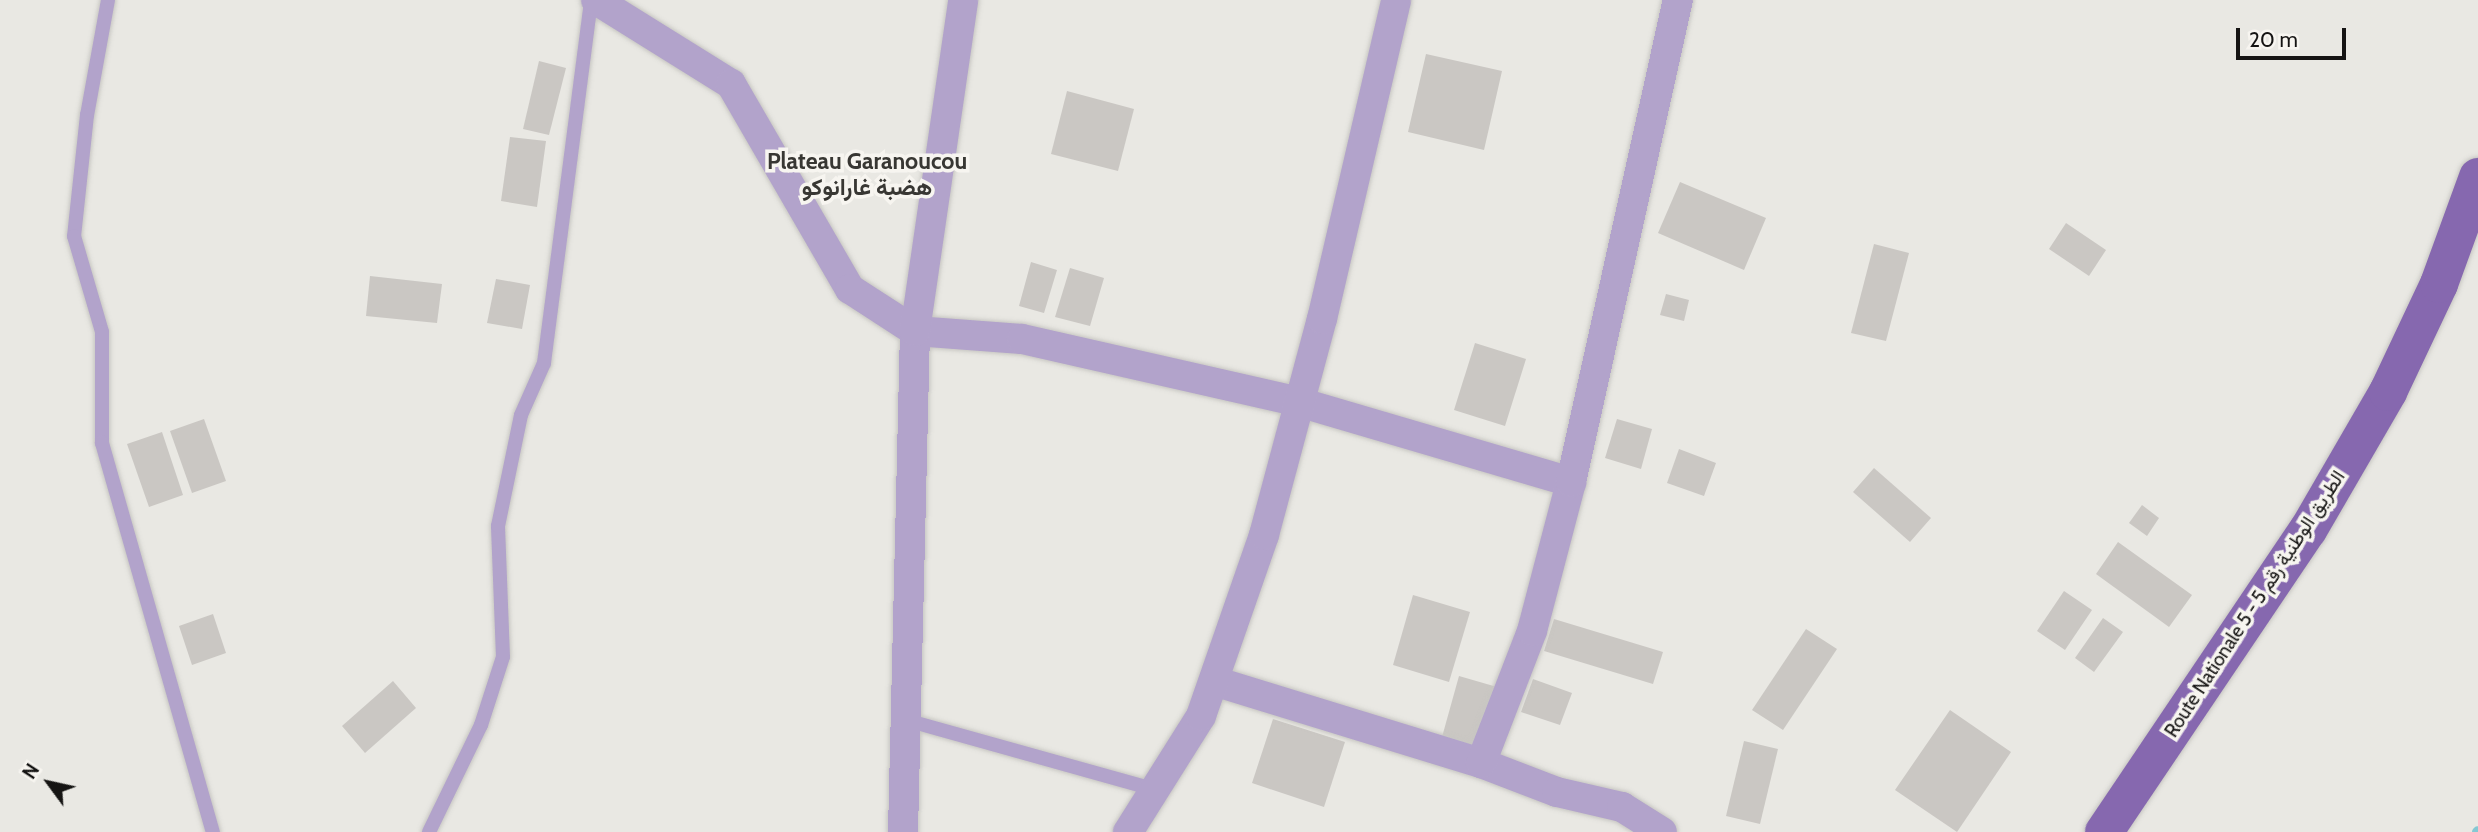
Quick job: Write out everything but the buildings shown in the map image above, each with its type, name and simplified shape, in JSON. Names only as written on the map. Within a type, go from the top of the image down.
[{"type":"main road","name":"Route Nationale 5 - الطريق الوطنية رقم 5","points":[[2104,832],[2308,530],[2388,392],[2440,284],[2478,177]]},
{"type":"street","points":[[596,0],[732,83],[850,289],[915,331],[1022,339],[1299,402],[1571,482]]},
{"type":"street","points":[[903,832],[915,331],[963,0]]},
{"type":"street","points":[[1128,832],[1201,716],[1264,535],[1299,402],[1396,0]]},
{"type":"street","points":[[1481,763],[1532,631],[1571,482],[1678,0]]},
{"type":"street","points":[[1213,681],[1481,763],[1557,792],[1622,807],[1662,832]]},
{"type":"lane","points":[[108,0],[88,115],[74,236],[102,332],[102,443],[213,832]]},
{"type":"lane","points":[[429,832],[481,725],[503,657],[498,526],[521,415],[544,363],[591,0]]},
{"type":"lane","points":[[906,720],[1153,789]]},
{"type":"district","name":"Plateau Garanoucou هضبة غارانوكو","points":[[867,174]]}]
